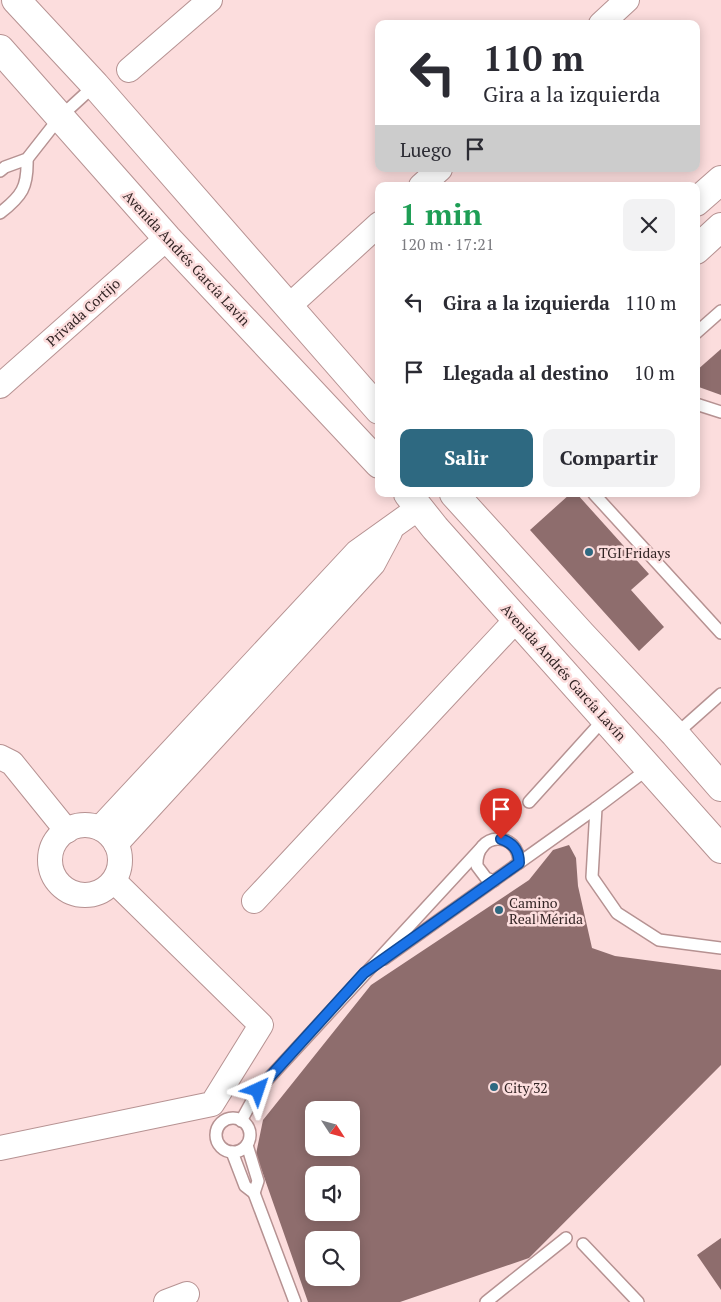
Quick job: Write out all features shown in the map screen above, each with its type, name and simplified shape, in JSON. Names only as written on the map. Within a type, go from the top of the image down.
[{"type":"main road","points":[[16,0],[94,85],[375,405]]},
{"type":"main road","name":"Avenida Andrés García Lavín","points":[[0,49],[167,238],[375,460]]},
{"type":"main road","points":[[700,198],[721,180]]},
{"type":"main road","points":[[700,246],[721,227]]},
{"type":"main road","points":[[457,497],[675,734],[721,787]]},
{"type":"main road","name":"Avenida Andrés García Lavín","points":[[420,498],[435,528],[721,849]]},
{"type":"street","points":[[129,70],[210,0]]},
{"type":"street","points":[[605,20],[627,0]]},
{"type":"street","points":[[425,182],[437,172]]},
{"type":"street","points":[[288,307],[375,228]]},
{"type":"street","name":"Privada Cortijo","points":[[0,386],[167,238]]},
{"type":"street","points":[[108,836],[373,564],[392,529],[420,498]]},
{"type":"street","points":[[254,901],[517,619]]},
{"type":"street","points":[[0,757],[12,763],[67,831]]},
{"type":"street","points":[[77,826],[108,836],[120,863],[114,881],[106,889],[85,896],[74,894],[56,880],[52,870],[52,854],[58,839],[67,831],[77,826]]},
{"type":"street","points":[[0,1148],[212,1104],[261,1025],[114,881]]},
{"type":"lane","points":[[0,171],[5,167],[27,159],[60,117],[94,85]]},
{"type":"lane","points":[[0,213],[16,200],[28,178],[27,159]]},
{"type":"lane","points":[[700,329],[721,311]]},
{"type":"lane","points":[[700,405],[721,412]]},
{"type":"lane","points":[[597,497],[721,633]]},
{"type":"lane","points":[[675,734],[721,694]]},
{"type":"lane","points":[[529,802],[605,718]]},
{"type":"lane","points":[[364,973],[650,768]]},
{"type":"lane","points":[[596,808],[592,876],[617,913],[660,940],[721,948]]},
{"type":"lane","points":[[241,1121],[258,1090],[482,846],[494,839],[508,841],[517,850],[519,863]]},
{"type":"lane","points":[[482,846],[478,852],[478,866],[486,878],[494,881]]},
{"type":"lane","points":[[247,1145],[238,1152],[222,1149],[216,1139],[217,1128],[230,1119],[246,1124],[250,1134],[247,1145],[258,1181],[254,1193]]},
{"type":"lane","points":[[232,1152],[245,1186],[254,1193],[295,1302]]},
{"type":"lane","points":[[486,1302],[566,1238]]},
{"type":"lane","points":[[583,1244],[638,1302]]},
{"type":"building","points":[[721,349],[721,395],[700,387],[700,367]]},
{"type":"building","name":"TGI Fridays","points":[[567,497],[580,497],[649,574],[631,590],[664,627],[639,651],[530,530]]},
{"type":"building","name":"City 32","points":[[569,845],[576,858],[578,886],[592,948],[615,956],[721,970],[721,1065],[529,1258],[400,1302],[308,1302],[256,1154],[263,1120],[371,985],[529,880],[553,850]]},
{"type":"building","points":[[721,1238],[721,1290],[697,1255]]},
{"type":"place","name":"TGI Fridays","points":[[589,552]]},
{"type":"place","name":"Camino Real Mérida","points":[[499,910]]},
{"type":"place","name":"City 32","points":[[494,1087]]},
{"type":"route","points":[[258,1090],[364,973],[519,863],[517,850],[508,841],[501,839]]}]
